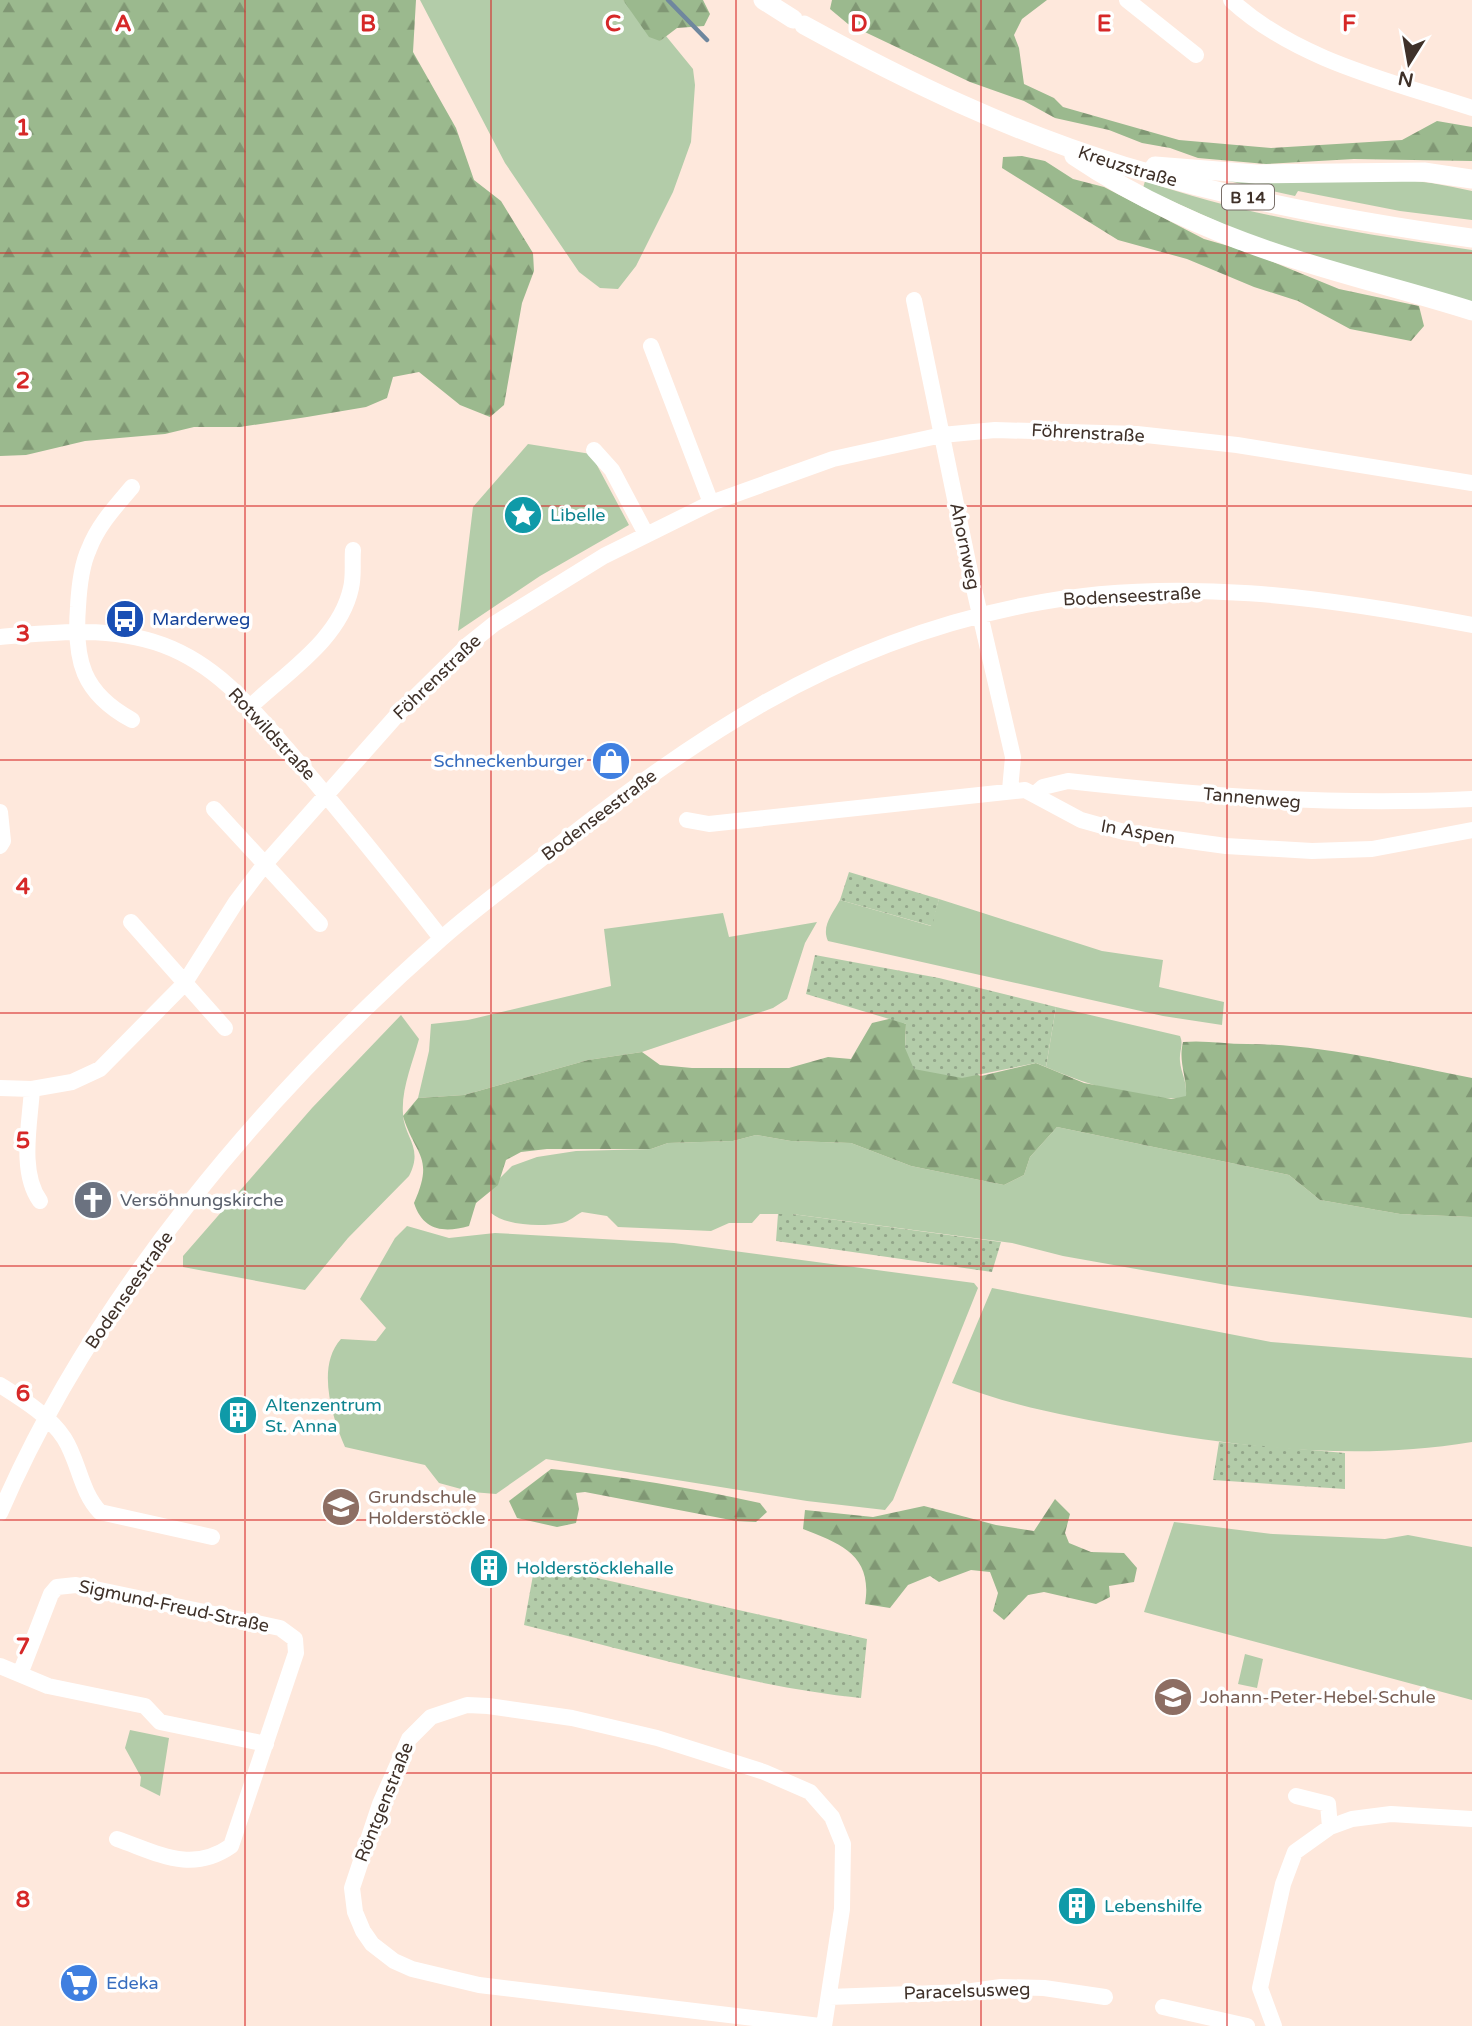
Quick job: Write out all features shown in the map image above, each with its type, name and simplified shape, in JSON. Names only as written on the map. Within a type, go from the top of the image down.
[{"type":"main road","name":"Kreuzstraße","points":[[763,0],[799,22],[945,97],[1053,142],[1123,165],[1319,214],[1472,238]]},
{"type":"main road","points":[[1053,142],[1127,188],[1233,236],[1303,262],[1472,312]]},
{"type":"main road","points":[[1123,165],[1256,174],[1424,172],[1472,179]]},
{"type":"street","points":[[1127,0],[1196,55]]},
{"type":"street","points":[[1231,0],[1250,17],[1329,59],[1472,108]]},
{"type":"street","name":"Ahornweg","points":[[914,300],[980,617],[1013,757],[1010,790]]},
{"type":"street","points":[[651,346],[711,503]]},
{"type":"street","name":"Föhrenstraße","points":[[0,1088],[32,1089],[72,1082],[100,1069],[184,984],[236,902],[265,864],[398,715],[469,644],[516,609],[646,534],[711,503],[833,459],[942,436],[1035,429],[1137,434],[1237,445],[1472,483]]},
{"type":"street","points":[[594,450],[612,470],[646,534]]},
{"type":"street","points":[[132,487],[106,517],[88,550],[79,590],[76,632],[77,656],[85,675],[104,700],[132,720]]},
{"type":"street","points":[[251,706],[315,648],[342,615],[351,587],[353,550]]},
{"type":"street","name":"Bodenseestraße","points":[[0,1513],[47,1420],[100,1328],[218,1170],[346,1030],[441,938],[621,795],[757,705],[829,668],[897,638],[1028,604],[1107,595],[1204,592],[1334,602],[1472,625]]},
{"type":"street","name":"Rotwildstraße","points":[[0,636],[76,632],[123,635],[164,645],[215,674],[251,706],[328,795],[441,938]]},
{"type":"street","name":"Tannenweg","points":[[1035,794],[1043,786],[1068,781],[1283,802],[1382,804],[1472,799]]},
{"type":"street","name":"In Aspen","points":[[687,820],[709,824],[1010,790],[1035,794],[1081,820],[1124,832],[1226,846],[1312,851],[1372,849],[1472,830]]},
{"type":"street","points":[[214,809],[320,923]]},
{"type":"street","points":[[0,813],[3,841],[0,846]]},
{"type":"street","points":[[131,922],[225,1028]]},
{"type":"street","points":[[32,1089],[30,1188],[40,1201]]},
{"type":"street","points":[[0,1385],[63,1435],[86,1493],[100,1512],[212,1537]]},
{"type":"street","name":"Sigmund-Freud-Straße","points":[[20,1674],[51,1594],[63,1585],[76,1585],[280,1628],[295,1639],[296,1653],[231,1846],[214,1858],[183,1861],[117,1839]]},
{"type":"street","points":[[0,1666],[48,1686],[145,1706],[160,1722],[266,1744]]},
{"type":"street","name":"Röntgenstraße","points":[[467,1706],[488,1706],[572,1718],[657,1738],[764,1772],[810,1792],[832,1817],[843,1844],[842,1909],[822,2026],[479,1985],[412,1969],[394,1961],[372,1944],[363,1931],[355,1912],[352,1888],[380,1804],[408,1739],[431,1717],[467,1706]]},
{"type":"street","points":[[1296,1796],[1373,1815],[1444,1815],[1472,1819]]},
{"type":"street","points":[[1328,1804],[1330,1827]]},
{"type":"street","points":[[1274,2026],[1260,1988],[1283,1884],[1295,1852],[1330,1827],[1373,1815]]},
{"type":"street","name":"Paracelsusweg","points":[[829,1997],[965,1992],[1001,1987],[1044,1989],[1105,1997]]},
{"type":"street","points":[[1163,2007],[1247,2026]]},
{"type":"green space","points":[[0,0],[416,0],[413,52],[456,128],[474,180],[501,201],[533,253],[534,271],[522,303],[504,405],[490,417],[460,405],[419,372],[393,377],[387,398],[366,407],[240,427],[194,427],[165,434],[85,441],[26,455],[0,456]]},
{"type":"green space","points":[[420,0],[623,0],[660,41],[666,36],[693,69],[695,85],[691,142],[673,192],[636,266],[618,289],[600,288],[579,272],[505,163]]},
{"type":"green space","points":[[623,0],[703,0],[710,14],[704,26],[677,28],[660,41],[649,37]]},
{"type":"green space","points":[[832,0],[1047,0],[1022,19],[1014,35],[1019,48],[1024,84],[1054,98],[1063,107],[1179,140],[1271,148],[1402,140],[1437,121],[1472,127],[1472,161],[1354,159],[1266,164],[1198,158],[1170,148],[1142,143],[1109,130],[1055,118],[1024,101],[970,82],[848,24],[830,9]]},
{"type":"green space","points":[[1022,156],[1045,161],[1073,179],[1104,187],[1204,239],[1246,251],[1339,289],[1419,306],[1424,326],[1411,341],[1350,329],[1298,301],[1254,287],[1187,259],[1118,240],[1002,168],[1003,157]]},
{"type":"green space","points":[[1206,176],[1374,177],[1440,184],[1472,191],[1472,220],[1400,211],[1298,191],[1295,196]]},
{"type":"green space","points":[[1145,181],[1225,205],[1266,214],[1348,231],[1472,250],[1472,305],[1254,238],[1143,188]]},
{"type":"green space","points":[[528,444],[591,454],[629,525],[540,576],[458,631],[473,507]]},
{"type":"green space","points":[[849,872],[939,899],[932,926],[840,900]]},
{"type":"green space","points":[[939,899],[1102,951],[1163,960],[1159,987],[1224,1002],[1222,1025],[1163,1016],[828,941],[827,925],[840,900],[931,926]]},
{"type":"green space","points":[[723,913],[729,937],[817,922],[805,943],[787,999],[773,1008],[642,1052],[588,1060],[464,1095],[418,1098],[429,1051],[431,1024],[468,1020],[611,986],[604,929]]},
{"type":"green space","points":[[815,955],[939,978],[1056,1007],[1046,1067],[1036,1063],[962,1078],[914,1069],[905,1048],[906,1024],[806,994]]},
{"type":"green space","points":[[1056,1007],[1180,1036],[1180,1061],[1186,1097],[1152,1098],[1115,1091],[1046,1067]]},
{"type":"green space","points":[[401,1015],[419,1039],[403,1105],[404,1122],[415,1157],[409,1176],[348,1238],[305,1290],[183,1267],[183,1256],[312,1108]]},
{"type":"green space","points":[[893,1018],[906,1024],[905,1048],[981,1076],[1036,1063],[1084,1083],[1171,1099],[1186,1096],[1183,1042],[1304,1047],[1472,1078],[1472,1217],[1400,1214],[1320,1200],[1289,1175],[1057,1127],[1030,1157],[1024,1175],[1004,1185],[911,1166],[851,1143],[791,1141],[756,1135],[733,1141],[668,1143],[651,1149],[547,1149],[521,1152],[506,1160],[498,1185],[476,1203],[469,1226],[460,1228],[436,1228],[423,1219],[414,1203],[423,1175],[423,1165],[403,1116],[418,1098],[464,1095],[588,1060],[642,1052],[660,1065],[692,1068],[789,1068],[828,1057],[851,1059],[872,1023]]},
{"type":"green space","points":[[1057,1127],[1289,1175],[1320,1200],[1400,1214],[1472,1217],[1472,1318],[1232,1286],[1063,1256],[1012,1243],[792,1214],[760,1214],[752,1223],[729,1223],[711,1231],[618,1227],[607,1216],[582,1212],[562,1223],[545,1225],[506,1221],[491,1213],[491,1190],[500,1178],[512,1166],[537,1157],[576,1151],[651,1149],[668,1143],[733,1141],[756,1135],[791,1141],[851,1143],[911,1166],[1004,1185],[1024,1175],[1030,1157]]},
{"type":"green space","points":[[778,1214],[1001,1242],[992,1272],[776,1241]]},
{"type":"green space","points":[[407,1226],[449,1238],[495,1233],[674,1243],[974,1283],[978,1288],[893,1500],[885,1510],[807,1501],[546,1459],[496,1494],[472,1492],[439,1483],[425,1465],[345,1447],[331,1407],[328,1377],[333,1350],[341,1339],[376,1341],[386,1328],[360,1299],[395,1238]]},
{"type":"green space","points":[[992,1288],[1271,1342],[1472,1358],[1472,1442],[1386,1451],[1302,1450],[1260,1446],[1087,1420],[974,1391],[952,1383]]},
{"type":"green space","points":[[1219,1442],[1345,1453],[1345,1489],[1213,1480]]},
{"type":"green space","points":[[551,1469],[708,1492],[760,1503],[767,1512],[756,1522],[736,1521],[585,1492],[576,1493],[579,1509],[576,1523],[557,1527],[517,1518],[509,1501]]},
{"type":"green space","points":[[1055,1499],[1070,1514],[1065,1533],[1069,1543],[1091,1552],[1124,1553],[1137,1568],[1134,1582],[1109,1586],[1110,1597],[1096,1604],[1044,1592],[1028,1595],[1004,1620],[993,1611],[998,1593],[990,1572],[971,1570],[939,1582],[930,1576],[908,1585],[890,1608],[865,1604],[864,1574],[852,1554],[830,1540],[803,1529],[805,1510],[873,1517],[924,1506],[996,1525],[1034,1531]]},
{"type":"green space","points":[[1174,1522],[1273,1534],[1385,1539],[1408,1535],[1472,1547],[1472,1700],[1144,1612]]},
{"type":"green space","points":[[535,1564],[867,1639],[861,1698],[734,1677],[524,1625]]},
{"type":"green space","points":[[1245,1654],[1263,1659],[1257,1688],[1238,1684]]},
{"type":"green space","points":[[130,1730],[169,1738],[160,1796],[140,1786],[141,1777],[125,1748]]},
{"type":"waterway","points":[[668,0],[707,40]]},
{"type":"place","name":"Libelle","points":[[523,515]]},
{"type":"place","name":"Marderweg","points":[[125,619]]},
{"type":"place","name":"Schneckenburger","points":[[611,761]]},
{"type":"place","name":"Versöhnungskirche","points":[[93,1200]]},
{"type":"place","name":"Altenzentrum St. Anna","points":[[238,1415]]},
{"type":"place","name":"Grundschule Holderstöckle","points":[[341,1507]]},
{"type":"place","name":"Holderstöcklehalle","points":[[489,1568]]},
{"type":"place","name":"Johann-Peter-Hebel-Schule","points":[[1173,1697]]},
{"type":"place","name":"Lebenshilfe","points":[[1077,1906]]},
{"type":"place","name":"Edeka","points":[[79,1983]]}]
